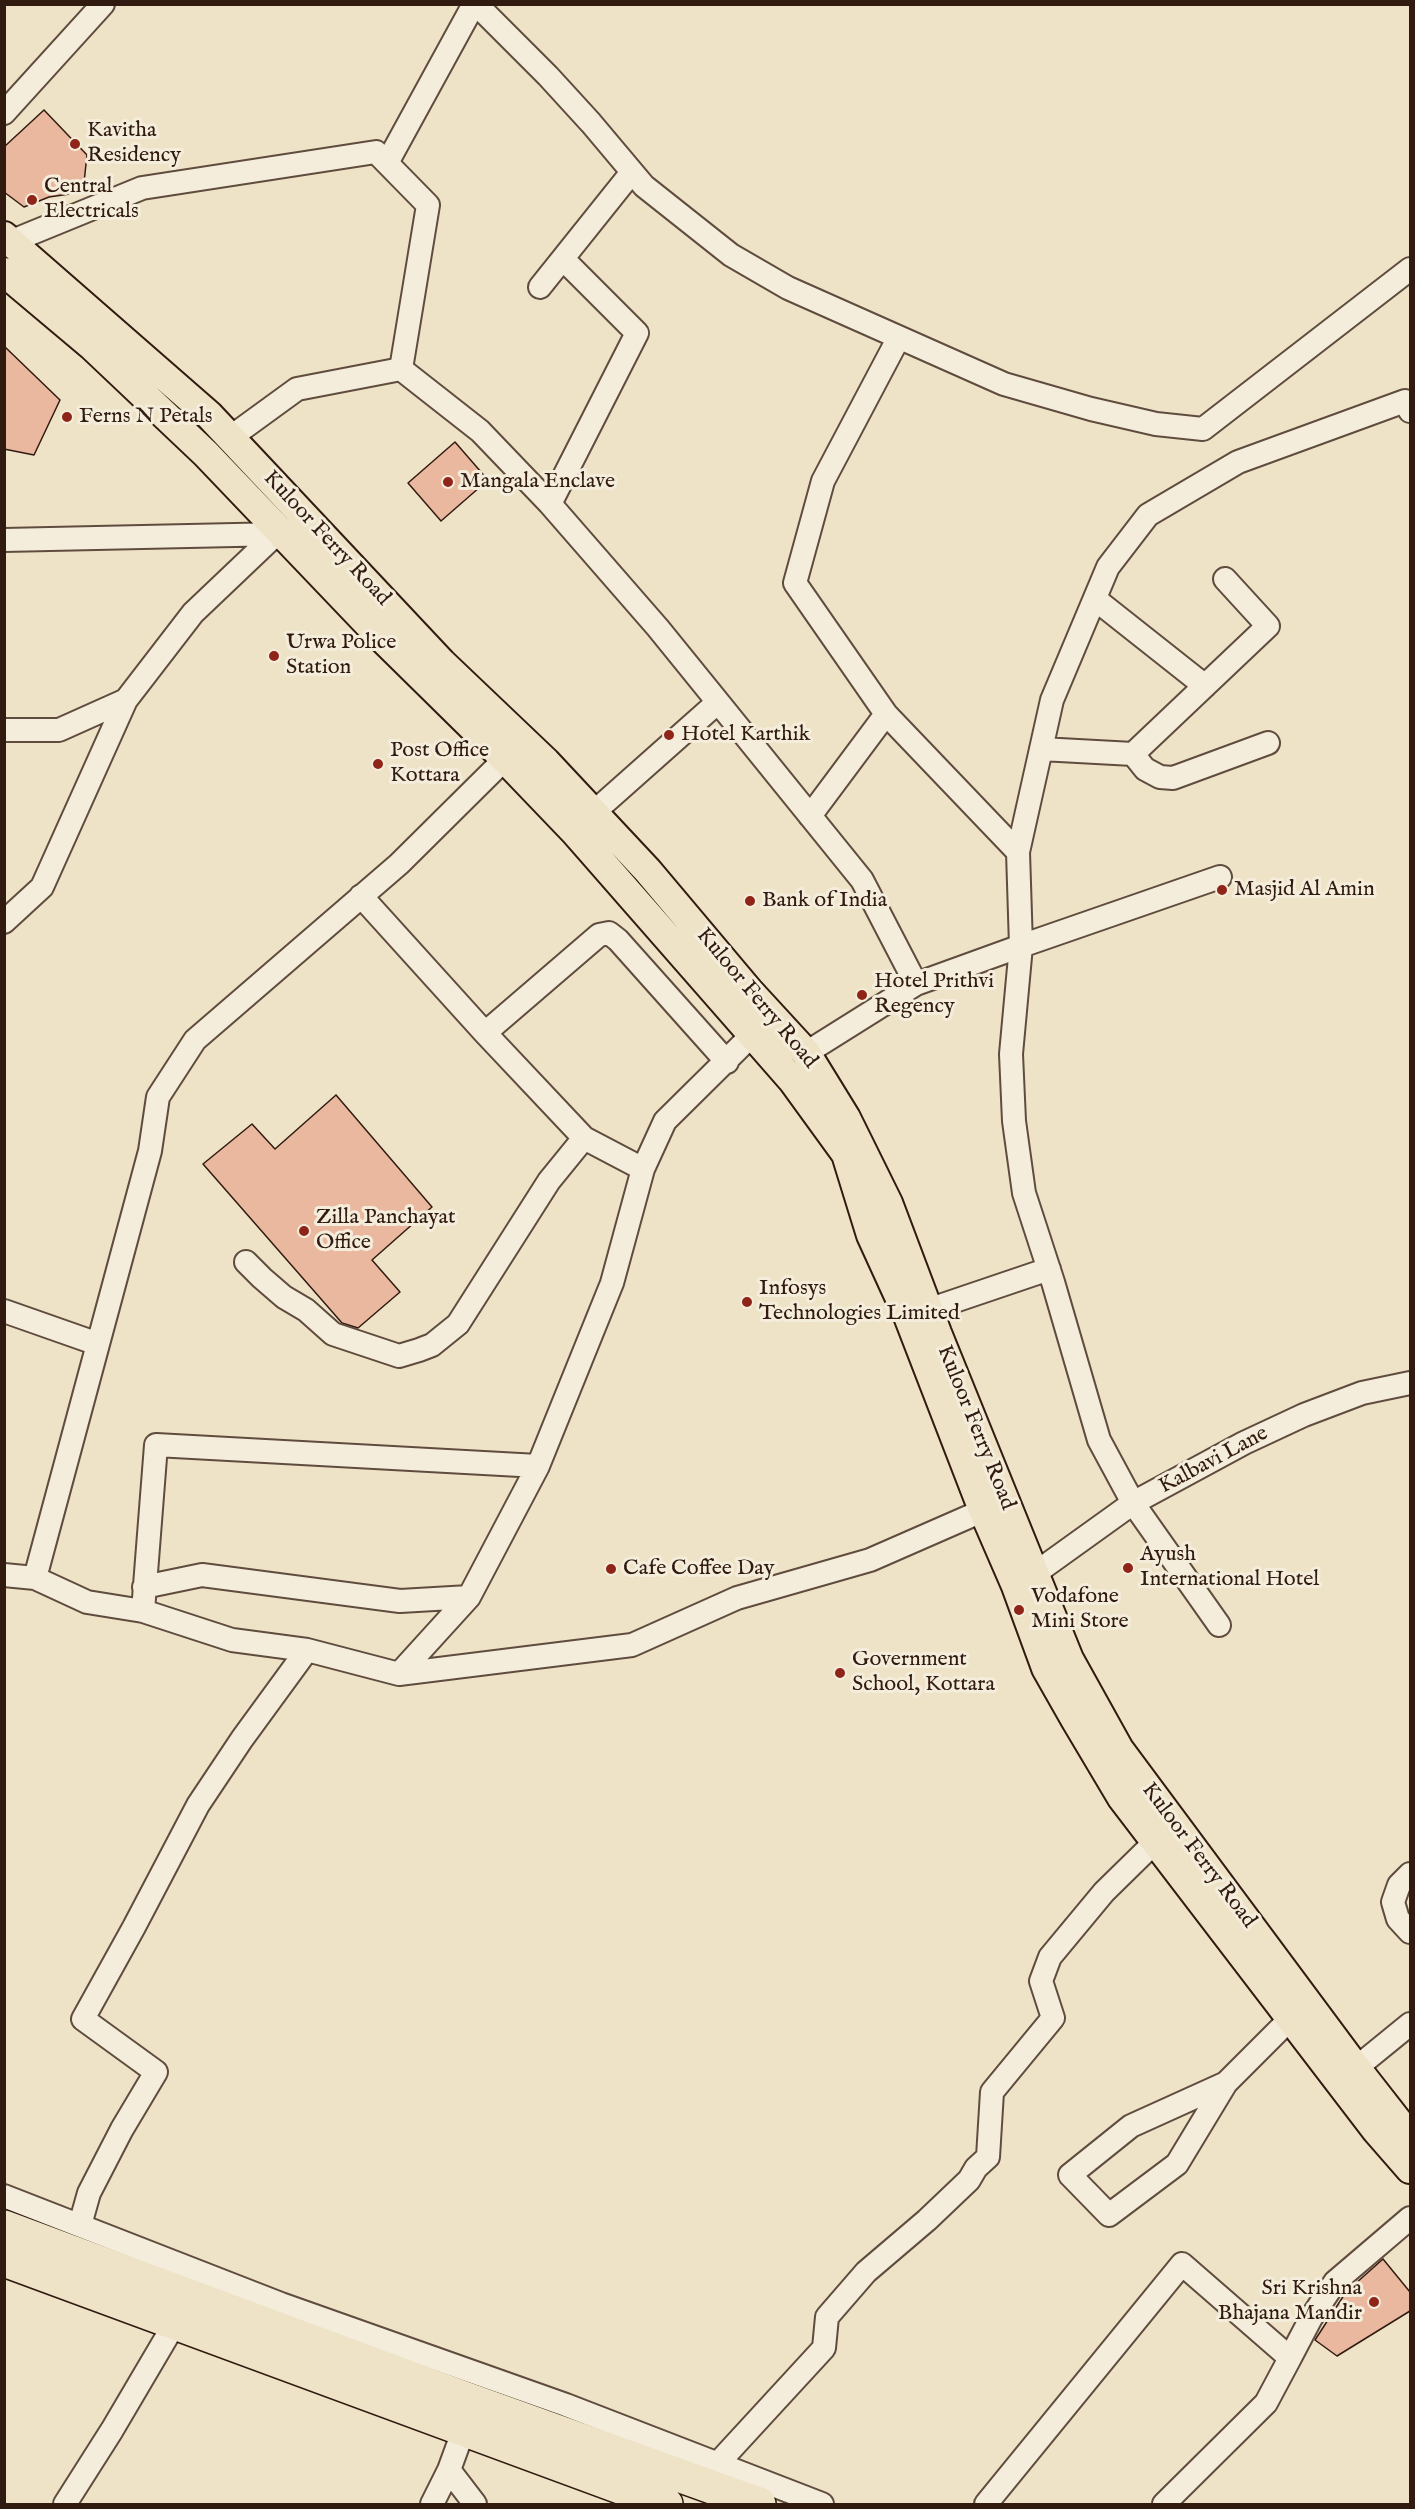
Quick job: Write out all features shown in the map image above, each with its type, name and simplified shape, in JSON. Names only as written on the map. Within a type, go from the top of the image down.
[{"type":"highway","points":[[4,2227],[708,2473],[759,2505]]},
{"type":"highway","points":[[4,2260],[666,2505]]},
{"type":"main road","name":"Kuloor Ferry Road","points":[[7,239],[209,415],[442,663],[514,750],[575,832],[793,1081],[846,1154],[871,1235],[994,1506],[1025,1580],[1119,1749],[1356,2068],[1410,2137]]},
{"type":"main road","name":"Kuloor Ferry Road","points":[[4,272],[100,353],[206,454],[278,535],[376,632],[514,750],[593,813],[648,871],[749,991],[806,1053],[846,1118],[888,1203],[928,1310],[994,1506]]},
{"type":"main road","name":"Kuloor Ferry Road","points":[[1025,1580],[1046,1668],[1122,1798],[1292,2017],[1376,2130],[1410,2169]]},
{"type":"street","points":[[4,113],[104,4]]},
{"type":"street","points":[[387,163],[475,4],[548,76],[644,186],[731,255],[788,288],[898,339],[1004,384],[1091,409],[1156,424],[1203,429],[1410,268]]},
{"type":"street","points":[[7,239],[142,188],[376,152],[428,205],[401,369]]},
{"type":"street","points":[[540,287],[564,260],[632,172]]},
{"type":"street","points":[[550,504],[637,333],[564,260]]},
{"type":"street","points":[[898,339],[822,481],[795,583],[886,714],[1018,852]]},
{"type":"street","points":[[231,438],[297,389],[401,369],[480,430],[550,504],[658,628],[862,880],[916,984]]},
{"type":"street","points":[[1219,1625],[1133,1503],[1099,1440],[1049,1269],[1024,1193],[1014,1121],[1011,1054],[1022,946],[1018,852],[1052,700],[1108,567],[1148,515],[1238,462],[1405,401],[1410,411]]},
{"type":"street","points":[[4,540],[278,535]]},
{"type":"street","points":[[4,922],[42,887],[126,700],[193,613],[278,535]]},
{"type":"street","points":[[1041,749],[1133,754],[1268,626],[1225,579]]},
{"type":"street","points":[[1095,599],[1205,686]]},
{"type":"street","points":[[4,730],[59,730],[126,700]]},
{"type":"street","points":[[593,813],[718,702]]},
{"type":"street","points":[[810,816],[886,714]]},
{"type":"street","points":[[1133,754],[1145,769],[1160,777],[1173,778],[1268,742]]},
{"type":"street","points":[[35,1578],[150,1151],[158,1097],[195,1040],[399,864],[514,750]]},
{"type":"street","points":[[806,1053],[916,984],[1220,877]]},
{"type":"street","points":[[361,896],[584,1138],[643,1169]]},
{"type":"street","points":[[485,1033],[599,935],[609,933],[618,940],[727,1062]]},
{"type":"street","points":[[399,1674],[469,1597],[538,1466],[612,1283],[643,1169],[665,1121],[753,1034]]},
{"type":"street","points":[[246,1262],[284,1297],[306,1310],[333,1334],[399,1356],[419,1350],[432,1345],[458,1324],[549,1181],[584,1138]]},
{"type":"street","points":[[928,1310],[1049,1269]]},
{"type":"street","points":[[4,1311],[98,1344]]},
{"type":"street","name":"Kalbavi Lane","points":[[1025,1580],[1133,1503],[1245,1443],[1304,1415],[1362,1393],[1410,1383]]},
{"type":"street","points":[[143,1611],[156,1445],[538,1466]]},
{"type":"street","points":[[4,1575],[35,1578],[87,1602],[143,1611],[232,1640],[307,1650],[399,1674],[632,1645],[737,1598],[870,1560],[994,1506]]},
{"type":"street","points":[[144,1587],[202,1575],[400,1601],[469,1597]]},
{"type":"street","points":[[80,2225],[89,2193],[122,2129],[156,2072],[83,2019],[198,1805],[242,1739],[307,1650]]},
{"type":"street","points":[[708,2473],[824,2348],[827,2317],[866,2272],[927,2220],[969,2180],[988,2157],[992,2091],[1053,2018],[1041,1981],[1050,1957],[1104,1892],[1156,1841]]},
{"type":"street","points":[[1410,1874],[1400,1885],[1393,1902],[1398,1918],[1410,1932]]},
{"type":"street","points":[[1226,2083],[1131,2126],[1070,2175],[1109,2215],[1177,2164],[1226,2083],[1292,2017]]},
{"type":"street","points":[[1356,2068],[1410,2024]]},
{"type":"street","points":[[4,2196],[281,2304],[566,2405],[708,2473],[822,2505]]},
{"type":"street","points":[[1164,2505],[1266,2403],[1311,2318],[1335,2283],[1410,2218]]},
{"type":"street","points":[[986,2505],[1182,2264],[1290,2358]]},
{"type":"street","points":[[65,2505],[175,2323]]},
{"type":"street","points":[[432,2505],[449,2470],[464,2429]]},
{"type":"street","points":[[449,2470],[475,2505]]},
{"type":"building","points":[[44,110],[87,155],[83,192],[49,197],[24,207],[4,192],[4,147]]},
{"type":"building","points":[[4,346],[60,400],[34,455],[4,449]]},
{"type":"building","name":"Mangala Enclave","points":[[455,442],[488,480],[441,521],[408,483]]},
{"type":"building","name":"Zilla Panchayat Office","points":[[336,1095],[432,1207],[372,1260],[400,1292],[358,1328],[342,1323],[203,1164],[252,1124],[275,1149]]},
{"type":"building","name":"Sri Krishna Bhajana Mandir","points":[[1383,2259],[1410,2292],[1410,2311],[1337,2356],[1315,2340],[1346,2292]]},
{"type":"place","name":"Kavitha Residency","points":[[75,144]]},
{"type":"place","name":"Central Electricals","points":[[32,200]]},
{"type":"place","name":"Ferns N Petals","points":[[67,417]]},
{"type":"place","name":"Mangala Enclave","points":[[448,482]]},
{"type":"place","name":"Urwa Police Station","points":[[274,656]]},
{"type":"place","name":"Hotel Karthik","points":[[669,735]]},
{"type":"place","name":"Post Office Kottara","points":[[378,764]]},
{"type":"place","name":"Masjid Al Amin","points":[[1222,890]]},
{"type":"place","name":"Bank of India","points":[[750,901]]},
{"type":"place","name":"Hotel Prithvi Regency","points":[[862,995]]},
{"type":"place","name":"Zilla Panchayat Office","points":[[304,1231]]},
{"type":"place","name":"Infosys Technologies Limited","points":[[747,1302]]},
{"type":"place","name":"Ayush International Hotel","points":[[1128,1568]]},
{"type":"place","name":"Cafe Coffee Day","points":[[611,1569]]},
{"type":"place","name":"Vodafone Mini Store","points":[[1019,1610]]},
{"type":"place","name":"Government School, Kottara","points":[[840,1673]]},
{"type":"place","name":"Sri Krishna Bhajana Mandir","points":[[1374,2302]]}]
